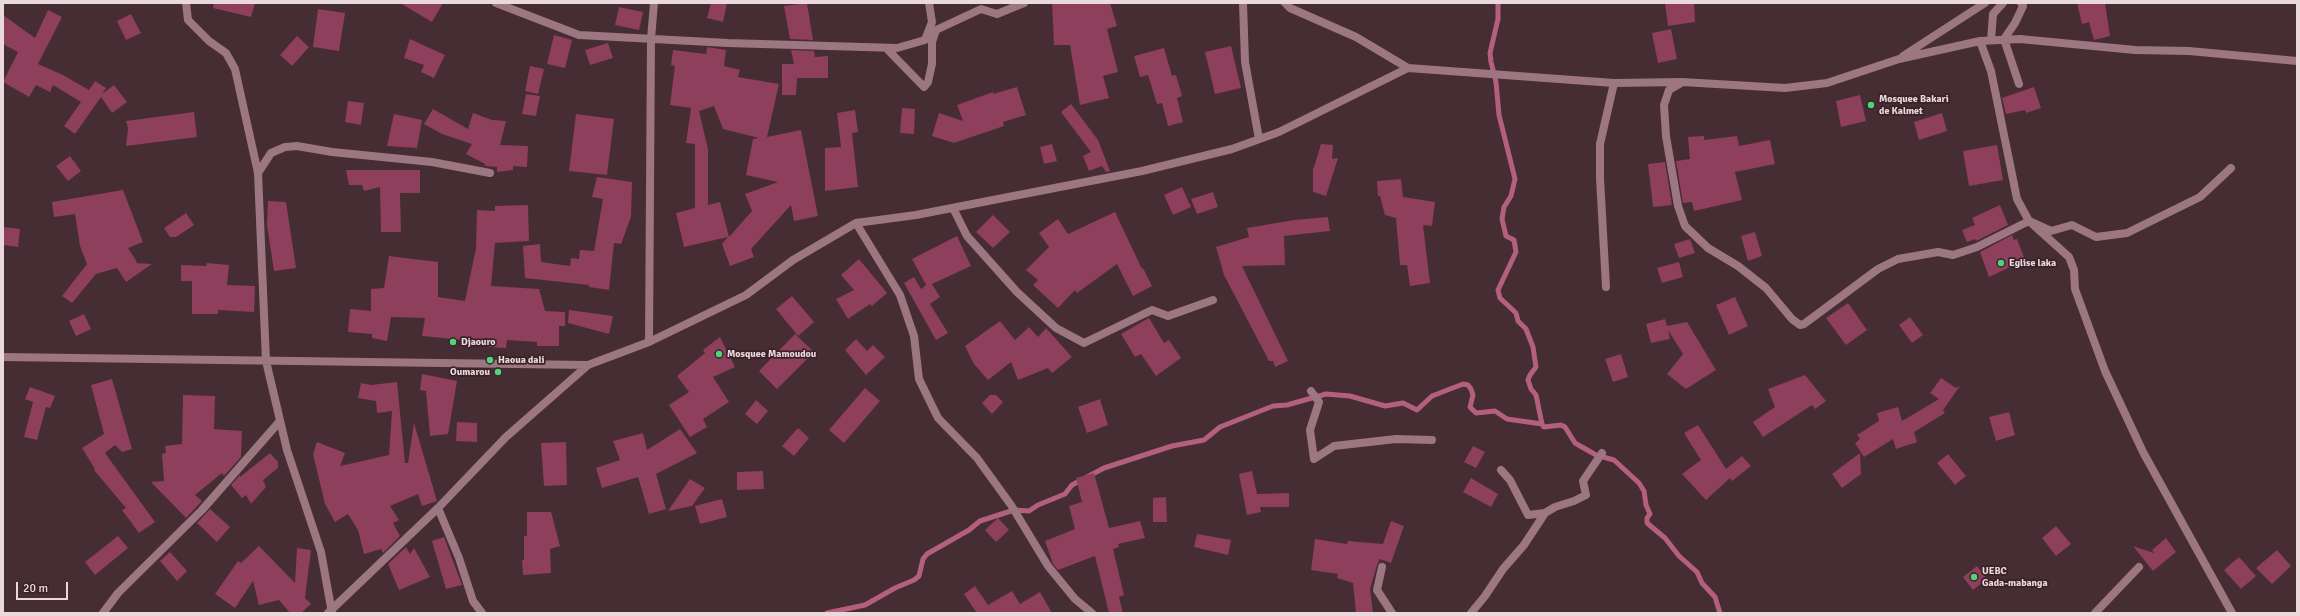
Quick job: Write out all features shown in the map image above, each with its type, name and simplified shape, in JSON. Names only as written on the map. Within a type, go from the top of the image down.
[{"type":"street","points":[[186,3],[188,20],[209,41],[226,53],[236,69],[258,173],[266,360],[287,450],[322,552],[330,612]]},
{"type":"street","points":[[496,3],[579,35],[886,48],[898,48],[925,40],[932,22],[929,3]]},
{"type":"street","points":[[649,342],[651,39],[654,3]]},
{"type":"street","points":[[886,48],[924,87],[928,82],[932,64],[932,42],[936,30],[981,9],[997,14],[1024,3]]},
{"type":"street","points":[[1243,3],[1245,62],[1259,139]]},
{"type":"street","points":[[1285,3],[1290,8],[1356,37],[1408,68],[1614,83],[1682,82],[1785,88],[1827,83],[1899,59],[1980,41],[2020,38],[2135,50],[2189,51],[2297,61]]},
{"type":"street","points":[[1899,59],[1985,3]]},
{"type":"street","points":[[1991,40],[1993,14],[2002,3]]},
{"type":"street","points":[[2004,40],[2015,23],[2023,6],[2021,3]]},
{"type":"street","points":[[2004,40],[2019,84]]},
{"type":"street","points":[[1980,41],[1991,71],[2017,199],[2029,221],[2069,257],[2074,270],[2076,289],[2105,371],[2143,452],[2232,613]]},
{"type":"street","points":[[330,612],[438,508],[506,437],[588,365],[649,342],[746,296],[793,260],[856,223],[953,208],[1142,171],[1232,149],[1259,139],[1337,104],[1408,68]]},
{"type":"street","points":[[1682,82],[1669,90],[1664,105],[1675,191],[1685,226],[1708,248],[1738,266],[1766,288],[1792,320],[1800,325],[1804,324],[1878,270],[1898,259],[1938,252],[1953,255],[1977,247],[2029,221]]},
{"type":"street","points":[[1606,287],[1600,178],[1600,144],[1614,83]]},
{"type":"street","points":[[258,173],[271,153],[285,147],[297,146],[332,152],[432,162],[490,173]]},
{"type":"street","points":[[2029,221],[2050,231],[2072,225],[2096,237],[2128,232],[2200,197],[2231,168]]},
{"type":"street","points":[[953,208],[967,236],[1017,292],[1056,328],[1084,343],[1152,310],[1168,316],[1213,300]]},
{"type":"street","points":[[856,223],[900,295],[914,336],[919,379],[938,418],[977,458],[1017,514],[1048,566],[1075,599],[1092,613]]},
{"type":"street","points":[[3,357],[588,365]]},
{"type":"street","points":[[1311,391],[1319,402],[1310,430],[1314,459],[1334,446],[1396,439],[1432,440]]},
{"type":"street","points":[[103,613],[118,593],[202,510],[280,421]]},
{"type":"street","points":[[1501,470],[1510,480],[1528,515],[1545,513],[1555,507],[1574,502],[1586,495],[1583,481],[1602,453]]},
{"type":"street","points":[[438,508],[459,558],[473,601],[482,613]]},
{"type":"street","points":[[1471,613],[1485,596],[1503,569],[1524,545],[1545,513]]},
{"type":"street","points":[[1382,567],[1377,590],[1392,613]]},
{"type":"street","points":[[2095,613],[2139,567]]},
{"type":"building","points":[[214,3],[255,3],[251,17],[213,8]]},
{"type":"building","points":[[400,3],[443,3],[432,22]]},
{"type":"building","points":[[711,3],[727,3],[723,22],[707,18]]},
{"type":"building","points":[[807,3],[813,40],[790,39],[784,6]]},
{"type":"building","points":[[1052,3],[1110,3],[1117,26],[1107,29],[1118,72],[1103,76],[1109,98],[1080,105],[1070,45],[1054,45]]},
{"type":"building","points":[[1665,3],[1694,3],[1695,22],[1668,26]]},
{"type":"building","points":[[2077,3],[2105,3],[2110,36],[2094,40],[2089,22],[2082,24]]},
{"type":"building","points":[[619,7],[643,12],[639,30],[615,25]]},
{"type":"building","points":[[318,9],[345,13],[339,51],[313,47]]},
{"type":"building","points":[[48,10],[62,17],[38,64],[63,75],[89,90],[95,81],[106,88],[102,94],[114,85],[127,102],[112,113],[101,97],[75,134],[64,126],[81,102],[53,85],[50,92],[36,85],[29,97],[3,82],[18,52],[3,44],[3,15],[35,38]]},
{"type":"building","points":[[131,14],[141,33],[126,40],[117,21]]},
{"type":"building","points":[[1671,29],[1677,59],[1658,63],[1652,33]]},
{"type":"building","points":[[554,35],[572,40],[565,68],[547,64]]},
{"type":"building","points":[[297,36],[309,47],[292,66],[280,55]]},
{"type":"building","points":[[410,39],[445,55],[434,78],[421,72],[424,65],[404,58]]},
{"type":"building","points":[[608,43],[613,58],[590,65],[585,50]]},
{"type":"building","points":[[1231,46],[1241,88],[1215,94],[1205,52]]},
{"type":"building","points":[[707,47],[726,50],[724,66],[740,70],[738,77],[779,84],[767,137],[801,130],[818,216],[794,221],[791,205],[751,249],[754,257],[730,266],[722,244],[728,237],[684,247],[676,213],[695,208],[695,144],[686,143],[691,108],[670,105],[675,66],[671,65],[673,50],[706,54]],"holes":[[[714,106],[723,129],[759,138],[753,139],[746,175],[778,182],[745,194],[752,211],[729,237],[720,202],[708,205],[708,149],[699,111]]]},
{"type":"building","points":[[1164,48],[1172,76],[1176,75],[1182,96],[1177,98],[1183,122],[1168,126],[1162,103],[1157,104],[1148,75],[1140,77],[1134,56]]},
{"type":"building","points":[[791,50],[814,51],[815,57],[828,56],[828,78],[797,78],[796,95],[782,95],[782,64],[794,64]]},
{"type":"building","points":[[530,66],[544,69],[538,94],[525,91]]},
{"type":"building","points":[[1017,87],[1026,115],[1003,122],[1004,126],[954,143],[932,136],[939,113],[963,121],[957,105],[993,92],[993,94]]},
{"type":"building","points":[[2034,87],[2041,108],[2026,113],[2025,110],[2006,114],[2002,98]]},
{"type":"building","points":[[526,94],[540,96],[536,116],[522,114]]},
{"type":"building","points":[[1860,95],[1866,121],[1841,127],[1836,101]]},
{"type":"building","points":[[348,101],[364,103],[361,125],[345,122]]},
{"type":"building","points":[[1071,104],[1098,140],[1110,171],[1106,172],[1102,166],[1089,171],[1083,156],[1091,152],[1061,112]]},
{"type":"building","points":[[902,108],[915,109],[914,134],[900,133]]},
{"type":"building","points":[[433,109],[468,129],[473,113],[492,120],[506,121],[500,145],[528,146],[527,167],[513,166],[513,170],[497,172],[497,167],[485,166],[485,164],[466,154],[472,144],[442,134],[424,124]]},
{"type":"building","points":[[855,110],[858,132],[852,133],[858,187],[825,191],[825,148],[841,147],[837,113]]},
{"type":"building","points":[[194,112],[197,137],[126,146],[128,128],[126,121]]},
{"type":"building","points":[[1942,113],[1947,131],[1919,140],[1914,122]]},
{"type":"building","points":[[394,114],[422,120],[417,148],[387,146]]},
{"type":"building","points":[[576,114],[614,119],[607,175],[569,171]]},
{"type":"building","points":[[1704,136],[1704,140],[1737,136],[1739,146],[1770,140],[1775,164],[1735,172],[1742,200],[1694,211],[1692,202],[1683,203],[1676,161],[1690,159],[1688,137]]},
{"type":"building","points":[[1052,144],[1057,161],[1044,164],[1040,147]]},
{"type":"building","points":[[1321,144],[1333,145],[1332,159],[1338,158],[1326,196],[1313,192],[1313,170]]},
{"type":"building","points":[[1997,145],[2003,180],[1969,186],[1963,151]]},
{"type":"building","points":[[70,156],[81,171],[68,181],[56,166]]},
{"type":"building","points":[[1665,162],[1672,205],[1653,207],[1648,164]]},
{"type":"building","points":[[346,170],[420,170],[420,193],[400,193],[401,232],[381,232],[380,187],[364,191],[362,185],[349,185]]},
{"type":"building","points":[[597,177],[632,182],[631,217],[621,244],[614,243],[609,290],[589,287],[589,285],[525,278],[523,246],[540,244],[541,262],[570,266],[571,258],[579,259],[580,250],[594,251],[603,199],[592,197]]},
{"type":"building","points":[[1401,179],[1403,197],[1435,202],[1432,226],[1423,225],[1430,283],[1410,286],[1407,265],[1400,265],[1396,218],[1385,215],[1380,196],[1378,196],[1377,181]]},
{"type":"building","points":[[1182,187],[1191,207],[1173,215],[1164,195]]},
{"type":"building","points":[[123,190],[143,242],[128,248],[137,262],[136,263],[152,264],[126,282],[117,268],[96,274],[72,303],[62,296],[87,264],[80,246],[75,214],[54,217],[52,202]]},
{"type":"building","points":[[1213,192],[1218,207],[1197,214],[1191,199]]},
{"type":"building","points":[[268,201],[286,202],[296,268],[274,271],[267,225]]},
{"type":"building","points":[[528,205],[529,241],[495,243],[491,286],[539,289],[545,311],[565,312],[565,326],[559,326],[559,346],[537,346],[537,342],[507,340],[506,348],[490,347],[473,344],[473,341],[422,336],[425,318],[391,317],[387,341],[372,338],[372,334],[348,332],[350,309],[371,311],[371,289],[384,288],[389,256],[438,262],[438,297],[465,301],[476,248],[477,210],[495,211],[495,206]]},
{"type":"building","points":[[2000,205],[2008,225],[1976,241],[1975,239],[1967,242],[1962,230],[1975,225],[1972,218]]},
{"type":"building","points":[[1115,212],[1142,269],[1143,268],[1152,286],[1133,296],[1117,264],[1077,293],[1075,290],[1058,308],[1033,285],[1038,280],[1026,270],[1049,247],[1039,233],[1058,219],[1068,234]]},
{"type":"building","points":[[186,213],[194,225],[176,237],[170,237],[164,228]]},
{"type":"building","points":[[993,215],[1010,232],[993,248],[976,232]]},
{"type":"building","points":[[1328,217],[1330,231],[1284,236],[1285,265],[1242,266],[1288,361],[1275,367],[1273,361],[1269,361],[1224,275],[1216,247],[1249,237],[1247,228],[1294,220]]},
{"type":"building","points":[[3,227],[20,229],[18,247],[3,245]]},
{"type":"building","points":[[1755,232],[1762,256],[1748,261],[1741,236]]},
{"type":"building","points":[[2012,235],[2014,240],[2017,239],[2025,260],[1989,277],[1980,252]]},
{"type":"building","points":[[957,236],[971,266],[932,284],[940,297],[930,304],[948,333],[936,340],[904,283],[914,277],[921,289],[926,285],[912,259]]},
{"type":"building","points":[[1690,239],[1695,253],[1679,258],[1674,244]]},
{"type":"building","points":[[859,259],[887,293],[872,306],[870,304],[848,319],[836,299],[854,290],[841,275]]},
{"type":"building","points":[[1679,262],[1683,277],[1662,283],[1657,268]]},
{"type":"building","points":[[207,263],[229,265],[227,285],[255,286],[254,312],[218,310],[218,314],[192,314],[192,281],[181,281],[181,265],[206,266]]},
{"type":"building","points":[[792,296],[814,322],[798,336],[776,309]]},
{"type":"building","points":[[1735,297],[1748,326],[1729,335],[1716,305]]},
{"type":"building","points":[[1848,303],[1867,330],[1846,345],[1826,318]]},
{"type":"building","points":[[569,310],[613,316],[609,334],[568,323]]},
{"type":"building","points":[[84,314],[91,329],[76,336],[69,321]]},
{"type":"building","points":[[1910,317],[1923,335],[1912,343],[1899,325]]},
{"type":"building","points":[[1149,318],[1164,343],[1169,340],[1181,358],[1156,376],[1141,354],[1135,357],[1121,334]]},
{"type":"building","points":[[1665,319],[1667,326],[1687,322],[1716,370],[1686,389],[1667,374],[1683,354],[1668,330],[1670,339],[1651,343],[1646,324]]},
{"type":"building","points":[[1000,321],[1015,340],[1029,327],[1038,337],[1046,328],[1072,357],[1052,373],[1048,368],[1018,380],[1011,362],[988,380],[974,364],[965,346]]},
{"type":"building","points":[[795,334],[814,352],[777,389],[759,371]]},
{"type":"building","points":[[720,337],[735,367],[713,377],[729,402],[703,419],[707,427],[690,437],[669,405],[689,392],[677,376],[705,353],[703,350]]},
{"type":"building","points":[[856,339],[867,351],[873,345],[885,357],[866,375],[845,350]]},
{"type":"building","points":[[1621,354],[1628,377],[1613,382],[1605,359]]},
{"type":"building","points":[[422,374],[457,381],[448,434],[430,436],[426,391],[420,390]]},
{"type":"building","points":[[1805,375],[1826,401],[1815,409],[1812,405],[1763,437],[1753,422],[1775,407],[1768,389]]},
{"type":"building","points":[[1941,378],[1956,388],[1960,386],[1943,410],[1945,413],[1914,432],[1917,442],[1896,449],[1893,439],[1864,457],[1855,443],[1860,439],[1857,435],[1879,421],[1877,413],[1898,407],[1902,421],[1939,399],[1930,393]]},
{"type":"building","points":[[112,379],[132,449],[122,452],[115,445],[105,453],[155,522],[139,533],[122,510],[126,508],[94,470],[95,469],[82,448],[104,434],[91,385]]},
{"type":"building","points":[[397,382],[405,463],[408,463],[414,423],[437,501],[422,506],[418,494],[390,506],[399,520],[393,523],[400,536],[383,553],[381,549],[364,554],[358,530],[348,514],[335,522],[325,504],[313,454],[317,442],[345,453],[340,466],[389,455],[392,411],[377,413],[376,401],[358,398],[361,383],[371,385]]},
{"type":"building","points":[[30,387],[55,396],[50,408],[46,407],[37,440],[24,437],[33,402],[25,399]]},
{"type":"building","points":[[865,388],[880,401],[844,443],[829,430]]},
{"type":"building","points":[[183,395],[215,396],[214,429],[242,431],[241,457],[224,476],[222,473],[195,495],[202,501],[186,518],[151,482],[164,481],[162,454],[166,453],[165,446],[182,444]]},
{"type":"building","points":[[990,395],[996,395],[1003,402],[992,414],[982,403]]},
{"type":"building","points":[[1100,399],[1108,425],[1087,433],[1078,407]]},
{"type":"building","points":[[756,400],[768,411],[757,424],[745,414]]},
{"type":"building","points":[[2009,412],[2015,435],[1996,441],[1989,417]]},
{"type":"building","points":[[457,422],[477,423],[477,442],[456,441]]},
{"type":"building","points":[[1698,425],[1726,469],[1742,456],[1751,466],[1732,481],[1730,478],[1706,500],[1682,474],[1701,460],[1684,433]]},
{"type":"building","points":[[798,428],[809,438],[794,456],[782,446]]},
{"type":"building","points":[[680,429],[697,453],[656,474],[666,509],[649,514],[638,477],[602,488],[596,468],[620,460],[613,441],[643,433],[647,450]]},
{"type":"building","points":[[566,442],[567,485],[544,486],[541,443]]},
{"type":"building","points":[[1473,446],[1485,452],[1476,468],[1464,462]]},
{"type":"building","points":[[270,453],[278,462],[278,468],[263,480],[266,487],[251,504],[246,495],[242,498],[231,485],[240,475],[240,477]]},
{"type":"building","points":[[1860,453],[1861,474],[1842,488],[1832,474]]},
{"type":"building","points":[[1948,454],[1966,476],[1955,485],[1937,463]]},
{"type":"building","points":[[763,471],[764,489],[737,490],[737,472]]},
{"type":"building","points":[[1252,471],[1257,494],[1289,493],[1289,507],[1260,507],[1261,512],[1247,515],[1239,474]]},
{"type":"building","points":[[1094,473],[1109,528],[1140,521],[1145,538],[1118,544],[1119,547],[1113,549],[1124,595],[1119,597],[1123,613],[1109,613],[1095,556],[1058,570],[1053,564],[1045,541],[1075,529],[1069,506],[1082,502],[1076,478]]},
{"type":"building","points":[[1471,478],[1498,494],[1491,507],[1463,492]]},
{"type":"building","points":[[690,479],[705,488],[692,506],[668,511]]},
{"type":"building","points":[[1166,497],[1167,522],[1153,522],[1153,498]]},
{"type":"building","points":[[722,499],[727,517],[700,524],[695,506]]},
{"type":"building","points":[[210,509],[230,527],[217,542],[197,523]]},
{"type":"building","points":[[527,512],[551,512],[560,546],[550,549],[551,573],[523,575],[522,560],[524,560],[524,536],[527,536]]},
{"type":"building","points":[[998,518],[1009,530],[996,542],[985,530]]},
{"type":"building","points":[[1391,521],[1404,526],[1391,563],[1380,559],[1377,565],[1370,589],[1373,613],[1356,613],[1353,583],[1337,578],[1338,574],[1311,570],[1315,539],[1347,544],[1348,541],[1383,544]]},
{"type":"building","points":[[2056,526],[2071,544],[2056,556],[2042,538]]},
{"type":"building","points":[[1197,534],[1231,540],[1228,555],[1194,547]]},
{"type":"building","points":[[118,536],[128,548],[95,575],[85,562]]},
{"type":"building","points":[[444,537],[462,585],[446,589],[432,541]]},
{"type":"building","points":[[2166,538],[2176,552],[2153,571],[2133,546],[2154,553],[2152,550]]},
{"type":"building","points":[[259,546],[295,583],[297,548],[311,550],[305,598],[311,604],[301,613],[290,613],[279,600],[259,605],[253,581],[235,608],[215,594],[238,561],[241,563]]},
{"type":"building","points":[[406,547],[410,554],[414,548],[430,577],[399,590],[388,564]]},
{"type":"building","points":[[2277,550],[2291,566],[2272,584],[2256,568]]},
{"type":"building","points":[[170,552],[187,571],[177,581],[160,561]]},
{"type":"building","points":[[2239,557],[2256,576],[2241,589],[2224,570]]},
{"type":"building","points":[[1977,566],[1987,579],[1973,590],[1963,577]]},
{"type":"building","points":[[975,586],[988,605],[1012,591],[1020,604],[1040,592],[1052,613],[975,613],[976,612],[964,594]]},
{"type":"waterway","points":[[1498,3],[1498,19],[1490,53],[1496,82],[1499,115],[1515,179],[1511,196],[1504,207],[1502,219],[1506,236],[1514,240],[1516,252],[1498,290],[1500,298],[1516,313],[1518,321],[1526,329],[1533,347],[1536,367],[1528,380],[1531,389],[1536,395],[1542,424],[1544,427],[1561,425],[1565,427],[1575,443],[1596,455],[1614,460],[1639,483],[1644,491],[1646,505],[1650,514],[1647,518],[1647,523],[1665,538],[1679,556],[1697,572],[1702,583],[1715,597],[1720,613]]},
{"type":"waterway","points":[[827,613],[865,605],[895,588],[914,580],[919,576],[923,559],[927,554],[969,530],[980,521],[1014,510],[1029,511],[1038,505],[1065,494],[1072,485],[1104,468],[1172,446],[1204,440],[1220,427],[1273,406],[1287,405],[1326,394],[1350,396],[1385,406],[1403,403],[1417,410],[1432,396],[1463,384],[1468,385],[1471,389],[1473,395],[1470,407],[1476,413],[1495,411],[1507,419],[1542,424]]},
{"type":"place","name":"Mosquee Bakari de Kalmet","points":[[1871,105]]},
{"type":"place","name":"Eglise laka","points":[[2001,263]]},
{"type":"place","name":"Djaouro","points":[[453,342]]},
{"type":"place","name":"Mosquee Mamoudou","points":[[719,354]]},
{"type":"place","name":"Haoua dali","points":[[490,360]]},
{"type":"place","name":"Oumarou","points":[[498,372]]},
{"type":"place","name":"UEBC Gada-mabanga","points":[[1974,577]]}]
